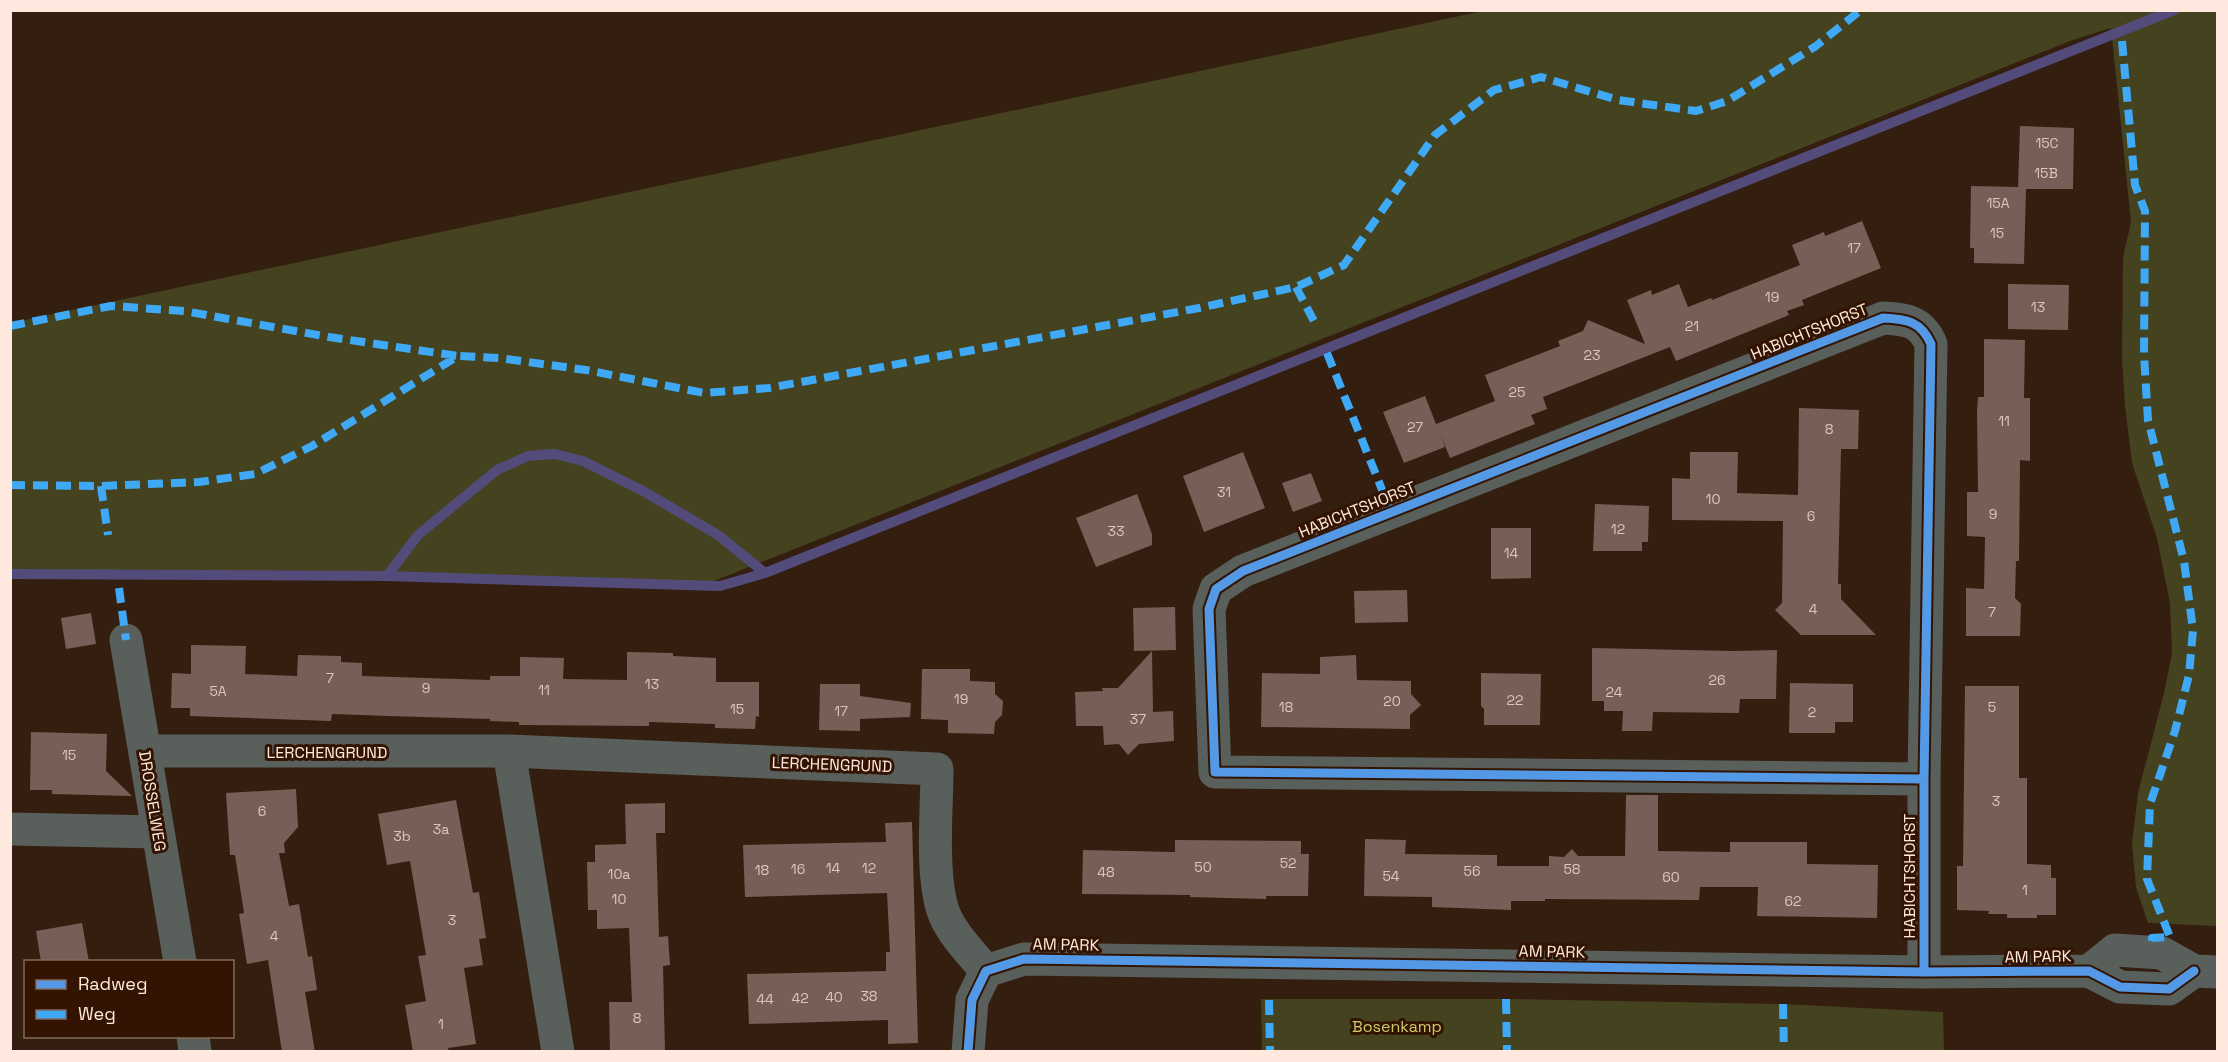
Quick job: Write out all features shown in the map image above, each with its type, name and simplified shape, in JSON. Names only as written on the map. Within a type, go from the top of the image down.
[{"type":"street","name":"HABICHTSHORST","points":[[1924,779],[1215,772],[1209,609],[1216,589],[1243,571],[1883,318],[1905,319],[1926,331],[1931,344],[1924,779],[1924,972]]},
{"type":"street","name":"DROSSELWEG","points":[[126,640],[180,960]]},
{"type":"street","name":"LERCHENGRUND","points":[[146,751],[509,751],[937,769],[937,883],[945,916],[965,947],[987,971]]},
{"type":"street","points":[[509,751],[558,1052]]},
{"type":"street","points":[[10,829],[157,832]]},
{"type":"street","name":"AM PARK","points":[[987,971],[1024,959],[1924,972],[2089,971],[2120,987],[2169,989],[2206,972]]},
{"type":"street","points":[[968,1052],[972,1000],[987,971]]},
{"type":"green space","points":[[1483,11],[2217,11],[2217,926],[2148,923],[2136,887],[2132,844],[2138,793],[2172,653],[2170,603],[2157,538],[2132,463],[2125,406],[2122,358],[2123,258],[2131,222],[2111,28],[2073,40],[699,587],[97,574],[11,575],[11,323]]},
{"type":"green space","name":"Bosenkamp","points":[[1261,999],[1506,999],[1783,1004],[1943,1012],[1944,1051],[1262,1051]]},
{"type":"building","points":[[2020,126],[2074,128],[2073,189],[2026,189],[2024,264],[1974,263],[1974,248],[1970,248],[1971,186],[2018,187]]},
{"type":"building","points":[[1862,221],[1881,268],[1802,300],[1804,305],[1787,311],[1789,315],[1676,361],[1670,347],[1543,397],[1547,409],[1531,415],[1535,424],[1450,458],[1440,433],[1445,447],[1404,463],[1383,412],[1425,396],[1436,424],[1495,401],[1485,375],[1560,346],[1558,341],[1583,331],[1588,320],[1645,344],[1627,300],[1651,290],[1652,295],[1679,284],[1688,307],[1711,298],[1712,300],[1800,265],[1792,245],[1824,232],[1825,236]]},
{"type":"building","points":[[2008,284],[2069,285],[2068,330],[2008,329]]},
{"type":"building","points":[[1984,339],[2025,340],[2024,398],[2030,398],[2030,461],[2020,460],[2019,561],[2016,561],[2015,598],[2021,604],[2020,636],[1966,636],[1966,588],[1984,589],[1985,537],[1967,536],[1967,492],[1978,492],[1977,411],[1978,397],[1984,397]]},
{"type":"building","points":[[1799,408],[1859,410],[1858,449],[1841,449],[1838,584],[1841,584],[1841,599],[1876,635],[1801,635],[1775,610],[1782,603],[1783,521],[1672,520],[1672,478],[1690,479],[1690,452],[1738,452],[1737,493],[1798,495]]},
{"type":"building","points":[[1243,452],[1265,508],[1204,532],[1183,476]]},
{"type":"building","points":[[1311,473],[1322,501],[1293,512],[1282,483]]},
{"type":"building","points":[[1137,494],[1152,534],[1152,545],[1096,567],[1076,518]]},
{"type":"building","points":[[1595,504],[1649,506],[1648,542],[1642,542],[1642,551],[1593,551]]},
{"type":"building","points":[[1491,528],[1531,528],[1531,578],[1491,579]]},
{"type":"building","points":[[1407,590],[1408,622],[1355,623],[1354,591]]},
{"type":"building","points":[[1175,607],[1176,650],[1134,651],[1133,608]]},
{"type":"building","points":[[91,613],[96,644],[66,649],[61,618]]},
{"type":"building","points":[[191,645],[246,646],[245,674],[297,676],[298,655],[341,656],[341,662],[362,663],[362,676],[490,680],[490,676],[520,676],[520,657],[564,658],[563,679],[627,680],[627,652],[673,653],[673,656],[716,658],[716,682],[759,682],[759,717],[756,716],[755,729],[715,728],[715,724],[649,722],[649,726],[519,725],[519,722],[490,721],[490,719],[332,714],[331,721],[190,716],[190,708],[171,708],[172,673],[191,674]]},
{"type":"building","points":[[1592,648],[1777,650],[1776,699],[1740,699],[1739,713],[1653,712],[1652,731],[1622,731],[1623,711],[1604,711],[1604,701],[1592,701]]},
{"type":"building","points":[[1152,651],[1153,712],[1173,711],[1174,741],[1139,744],[1128,755],[1119,744],[1104,745],[1103,726],[1076,726],[1075,692],[1118,688]]},
{"type":"building","points":[[1356,655],[1357,680],[1411,681],[1411,694],[1421,705],[1410,715],[1410,729],[1261,727],[1262,673],[1320,674],[1320,657]]},
{"type":"building","points":[[922,669],[970,669],[970,681],[995,682],[995,694],[1003,701],[1002,715],[995,722],[994,734],[948,733],[948,720],[921,719]]},
{"type":"building","points":[[1481,673],[1541,674],[1540,725],[1484,725],[1484,709],[1481,706]]},
{"type":"building","points":[[1790,683],[1853,684],[1853,722],[1835,722],[1835,733],[1789,733]]},
{"type":"building","points":[[820,684],[860,684],[860,696],[911,703],[910,717],[860,719],[860,731],[819,730]]},
{"type":"building","points":[[1965,686],[2019,686],[2019,778],[2027,778],[2027,864],[2051,865],[2051,878],[2056,878],[2056,915],[2037,915],[2037,918],[2007,918],[2007,914],[1988,914],[1989,911],[1957,910],[1957,866],[1963,866]]},
{"type":"building","points":[[31,732],[107,734],[106,771],[132,796],[52,794],[52,790],[30,790]]},
{"type":"building","points":[[296,789],[298,827],[284,843],[285,853],[279,853],[289,906],[299,904],[308,957],[312,956],[317,990],[305,992],[315,1052],[282,1052],[268,960],[247,964],[239,914],[244,913],[235,855],[230,855],[226,793]]},
{"type":"building","points":[[1626,795],[1658,795],[1658,851],[1730,852],[1730,842],[1807,842],[1807,864],[1878,865],[1877,918],[1757,916],[1758,887],[1700,887],[1699,900],[1545,899],[1545,901],[1511,901],[1511,910],[1432,907],[1432,897],[1364,896],[1365,839],[1406,840],[1405,854],[1497,855],[1497,866],[1549,866],[1549,856],[1564,857],[1572,849],[1578,856],[1625,856]]},
{"type":"building","points":[[456,800],[473,893],[479,892],[486,938],[479,939],[483,965],[464,968],[476,1044],[448,1048],[449,1052],[413,1052],[405,1005],[426,1001],[418,956],[426,955],[410,861],[387,865],[378,814]]},
{"type":"building","points":[[665,803],[665,833],[656,833],[659,937],[668,936],[670,965],[663,966],[665,1052],[610,1052],[609,1002],[632,1002],[629,928],[597,929],[597,910],[588,910],[587,862],[595,862],[595,845],[626,844],[625,804]]},
{"type":"building","points":[[912,822],[918,1043],[888,1044],[888,1020],[749,1024],[747,974],[886,971],[886,952],[890,952],[887,893],[745,897],[743,845],[886,842],[885,823]]},
{"type":"building","points":[[1175,840],[1301,841],[1301,854],[1309,854],[1308,896],[1266,896],[1266,899],[1190,897],[1190,895],[1082,894],[1083,850],[1175,852]]},
{"type":"building","points":[[82,923],[89,960],[41,960],[36,931]]},
{"type":"waterway","points":[[10,574],[387,576],[720,586],[765,573],[2174,10]]},
{"type":"waterway","points":[[387,576],[418,535],[497,470],[528,456],[555,454],[583,461],[643,491],[718,535],[765,573]]},
{"type":"marked path","points":[[10,485],[101,486],[199,482],[255,474],[312,446],[458,356],[499,358],[586,370],[704,393],[769,388],[1199,308],[1296,287],[1344,265],[1435,135],[1494,90],[1541,77],[1618,100],[1696,111],[1727,101],[1816,46],[1861,10]]},
{"type":"marked path","points":[[2122,41],[2135,185],[2145,211],[2144,355],[2148,420],[2184,561],[2193,630],[2189,675],[2175,731],[2150,804],[2147,879],[2170,937],[2152,938],[2153,945]]},
{"type":"marked path","points":[[1296,287],[1314,321]]},
{"type":"marked path","points":[[10,326],[111,306],[184,311],[329,337],[458,356]]},
{"type":"marked path","points":[[1327,353],[1391,512]]},
{"type":"marked path","points":[[101,486],[108,535]]},
{"type":"marked path","points":[[119,588],[126,640]]},
{"type":"marked path","points":[[1506,999],[1507,1052]]},
{"type":"marked path","points":[[1269,1000],[1270,1052]]},
{"type":"marked path","points":[[1783,1004],[1784,1052]]},
{"type":"cycle path","points":[[1924,779],[1215,772],[1209,609],[1216,589],[1243,571],[1883,318],[1912,323],[1923,330],[1931,344],[1924,779],[1924,972]]},
{"type":"cycle path","points":[[968,1052],[972,1000],[986,971],[1024,959],[1924,972],[2089,971],[2120,987],[2169,989],[2194,971]]}]
